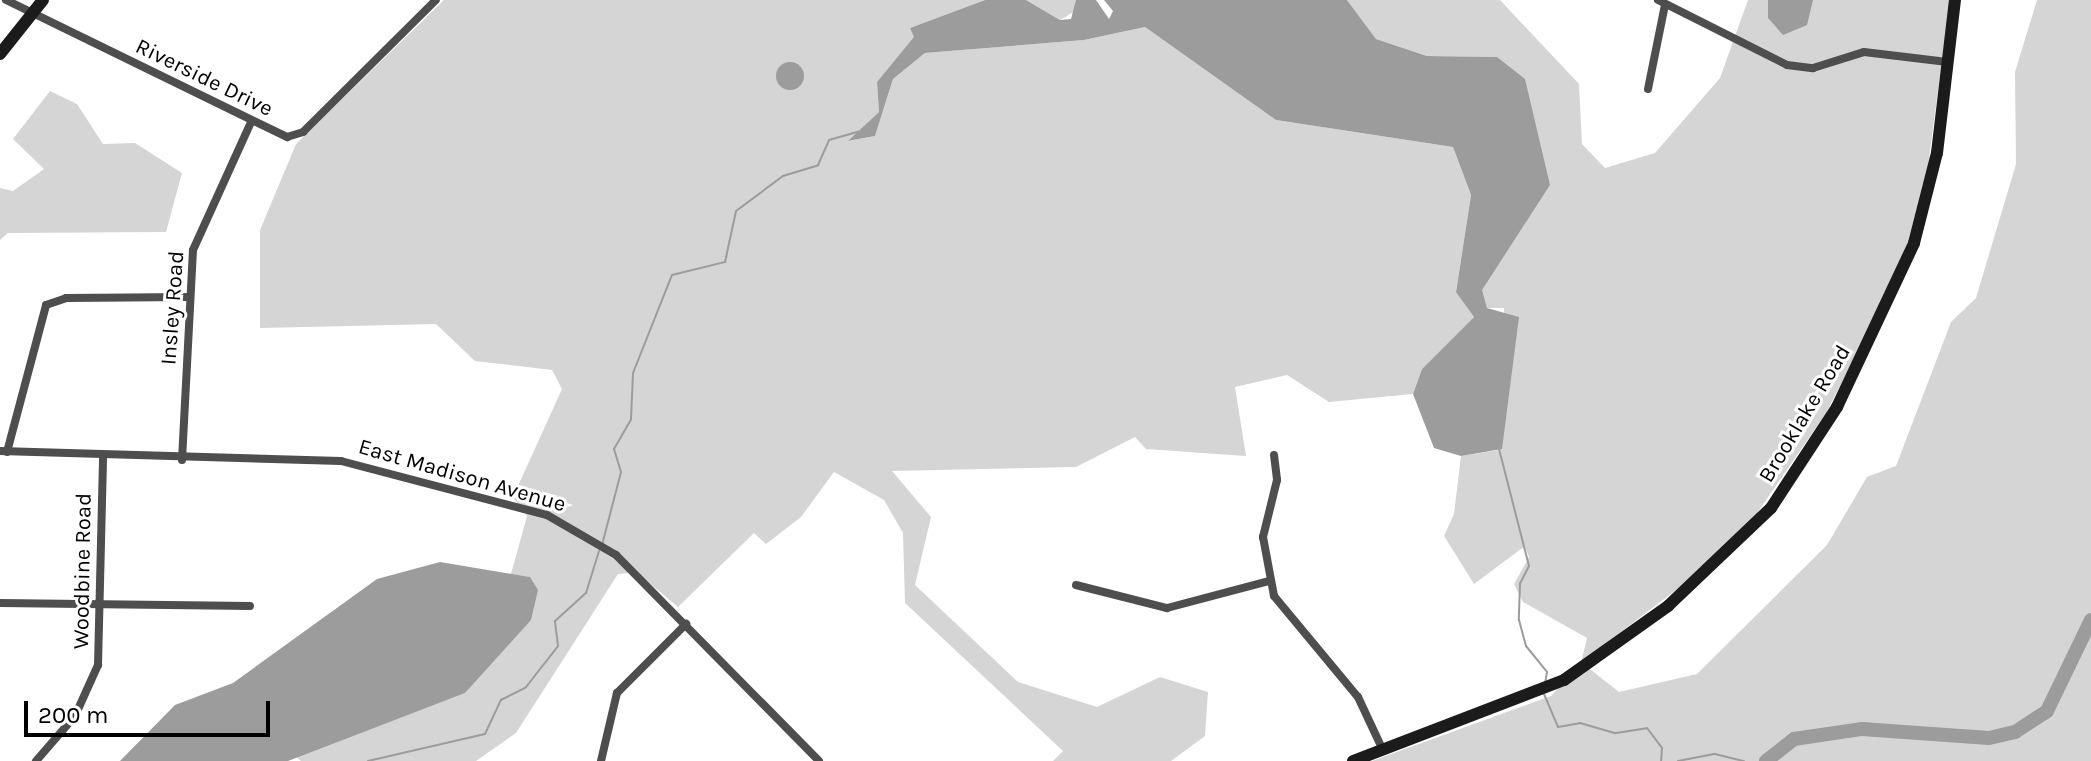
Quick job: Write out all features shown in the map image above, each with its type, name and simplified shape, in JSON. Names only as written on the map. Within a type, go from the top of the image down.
[{"type":"street","name":"Riverside Drive","points":[[6,0],[279,135],[301,133],[367,62],[436,0]]},
{"type":"street","points":[[0,54],[43,0]]},
{"type":"street","name":"Brooklake Road","points":[[1353,761],[1381,746],[1554,686],[1694,584],[1800,468],[1853,377],[1914,243],[1937,153],[1955,0]]},
{"type":"street","points":[[1648,89],[1661,2],[1799,68],[1864,52],[1947,62]]},
{"type":"street","name":"Insley Road","points":[[182,460],[196,237],[251,122]]},
{"type":"street","points":[[4,452],[46,305],[66,298],[190,297]]},
{"type":"street","name":"East Madison Avenue","points":[[4,452],[103,459],[369,466],[547,515],[595,538],[608,548],[686,624],[814,760]]},
{"type":"street","points":[[1274,455],[1277,478],[1263,537],[1269,581],[1298,634],[1358,697],[1381,746]]},
{"type":"street","name":"Woodbine Road","points":[[36,761],[92,683],[102,608],[103,459]]},
{"type":"street","points":[[1076,585],[1167,608],[1269,581]]},
{"type":"street","points":[[0,603],[102,608],[250,606]]},
{"type":"street","points":[[601,761],[617,693],[686,624]]},
{"type":"shaded area","points":[[444,0],[985,0],[910,28],[915,37],[877,82],[879,112],[849,141],[875,136],[893,79],[925,53],[1084,40],[1145,27],[1276,120],[1453,147],[1471,195],[1456,291],[1474,317],[1422,369],[1413,394],[1329,402],[1287,375],[1235,387],[1246,456],[1146,449],[1135,437],[1076,467],[892,471],[931,517],[915,585],[1018,682],[1097,707],[1160,677],[1208,692],[1205,736],[1171,761],[1053,761],[1063,751],[905,603],[903,533],[884,500],[834,472],[801,517],[766,544],[754,533],[678,607],[636,572],[618,574],[516,733],[476,761],[301,761],[295,756],[465,693],[530,577],[511,574],[527,516],[513,497],[562,389],[552,370],[475,361],[436,324],[260,328],[260,230],[296,144]]},
{"type":"shaded area","points":[[985,0],[1026,0],[1060,20],[1071,19],[1076,0],[1096,0],[1109,19],[1113,11],[1104,0],[1347,0],[1376,39],[1427,56],[1497,57],[1525,79],[1550,185],[1482,290],[1487,308],[1519,317],[1502,449],[1461,456],[1434,448],[1413,394],[1422,369],[1474,317],[1456,292],[1471,195],[1453,147],[1276,120],[1145,27],[1084,40],[925,53],[893,79],[875,136],[848,141],[879,112],[877,82],[914,37],[910,28]]},
{"type":"shaded area","points":[[1026,0],[1076,0],[1077,10],[1060,20]]},
{"type":"shaded area","points":[[1347,0],[1500,0],[1579,84],[1582,144],[1605,168],[1655,153],[1720,78],[1748,0],[1950,0],[1928,166],[1907,245],[1826,413],[1753,519],[1676,590],[1581,662],[1587,638],[1523,602],[1514,584],[1529,557],[1525,546],[1474,584],[1444,536],[1454,514],[1461,456],[1499,450],[1504,308],[1487,308],[1481,290],[1550,185],[1497,57],[1427,56],[1376,39]]},
{"type":"shaded area","points":[[1768,0],[1813,0],[1807,25],[1783,35],[1768,18]]},
{"type":"shaded area","points":[[2037,0],[2091,0],[2091,761],[1372,761],[1551,696],[1581,662],[1619,692],[1697,674],[1827,545],[1867,477],[1896,466],[1951,322],[1976,298],[2016,164],[2015,72]]},
{"type":"shaded area","points":[[790,62],[800,66],[804,76],[800,86],[790,90],[780,86],[776,76],[780,66]]},
{"type":"shaded area","points":[[50,91],[77,104],[103,144],[135,143],[182,173],[166,232],[8,233],[0,240],[0,188],[13,191],[44,169],[13,139]]},
{"type":"shaded area","points":[[440,562],[530,577],[538,590],[531,620],[465,693],[288,761],[120,761],[175,705],[233,683],[377,579]]},
{"type":"waterway","points":[[602,545],[621,472],[614,449],[631,419],[633,373],[672,275],[725,262],[736,211],[783,176],[818,165],[829,140],[860,131]]},
{"type":"waterway","points":[[1499,449],[1529,566],[1520,584],[1519,620],[1526,646],[1547,672],[1545,683]]},
{"type":"waterway","points":[[368,761],[485,734],[501,700],[526,687],[558,646],[555,621],[586,593],[599,551]]},
{"type":"waterway","points":[[1766,761],[1794,739],[1862,729],[1989,738],[2015,732],[2047,711],[2091,620]]},
{"type":"waterway","points":[[1544,694],[1558,727],[1580,723],[1616,733],[1647,728],[1662,748],[1661,761]]},
{"type":"waterway","points":[[1678,761],[1715,754],[1744,761]]}]
